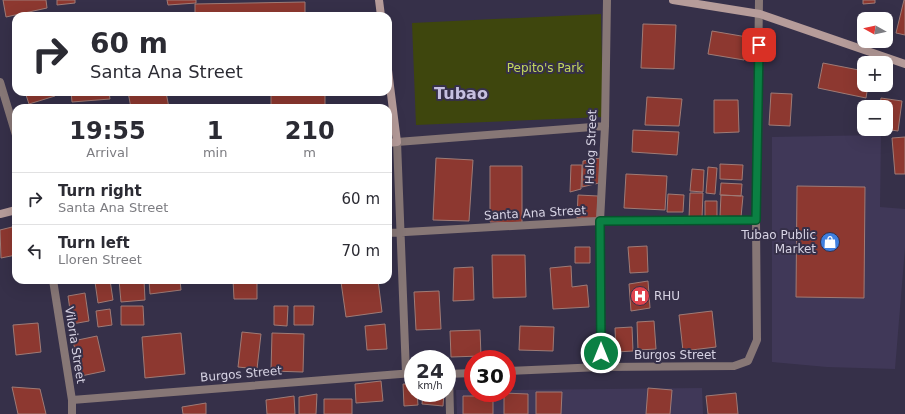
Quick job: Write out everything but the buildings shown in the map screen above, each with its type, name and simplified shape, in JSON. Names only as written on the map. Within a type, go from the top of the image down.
[{"type":"main road","points":[[381,12],[380,0],[383,0]]},
{"type":"main road","points":[[673,0],[760,14],[905,64]]},
{"type":"main road","points":[[391,96],[397,142],[392,143]]},
{"type":"main road","points":[[0,214],[12,211]]},
{"type":"street","name":"Halog Street","points":[[601,367],[600,221],[605,126],[607,0]]},
{"type":"street","points":[[756,220],[759,0]]},
{"type":"street","points":[[0,82],[12,122]]},
{"type":"street","points":[[408,350],[400,232],[397,142],[605,126]]},
{"type":"street","name":"Santa Ana Street","points":[[392,233],[600,221],[756,220]]},
{"type":"street","name":"Burgos Street","points":[[516,371],[601,367],[734,366],[748,361],[757,340],[756,220]]},
{"type":"street","name":"Viloria Street","points":[[54,284],[72,400],[72,414]]},
{"type":"street","name":"Burgos Street","points":[[72,400],[404,373]]},
{"type":"street","points":[[449,402],[450,414]]},
{"type":"shaded area","points":[[881,136],[880,207],[905,209],[905,248],[895,369],[827,367],[772,362],[772,137]]},
{"type":"shaded area","points":[[702,388],[703,414],[457,414],[456,390],[464,390],[464,402],[516,402],[516,390]]},
{"type":"green space","name":"Pepito's Park","points":[[601,14],[603,117],[416,125],[412,23]]},
{"type":"place","name":"Tubao Public Market","points":[[830,242]]},
{"type":"place","name":"RHU","points":[[640,296]]},
{"type":"district","name":"Tubao","points":[[461,93]]},
{"type":"route","points":[[601,353],[600,221],[756,220],[759,45]]}]
